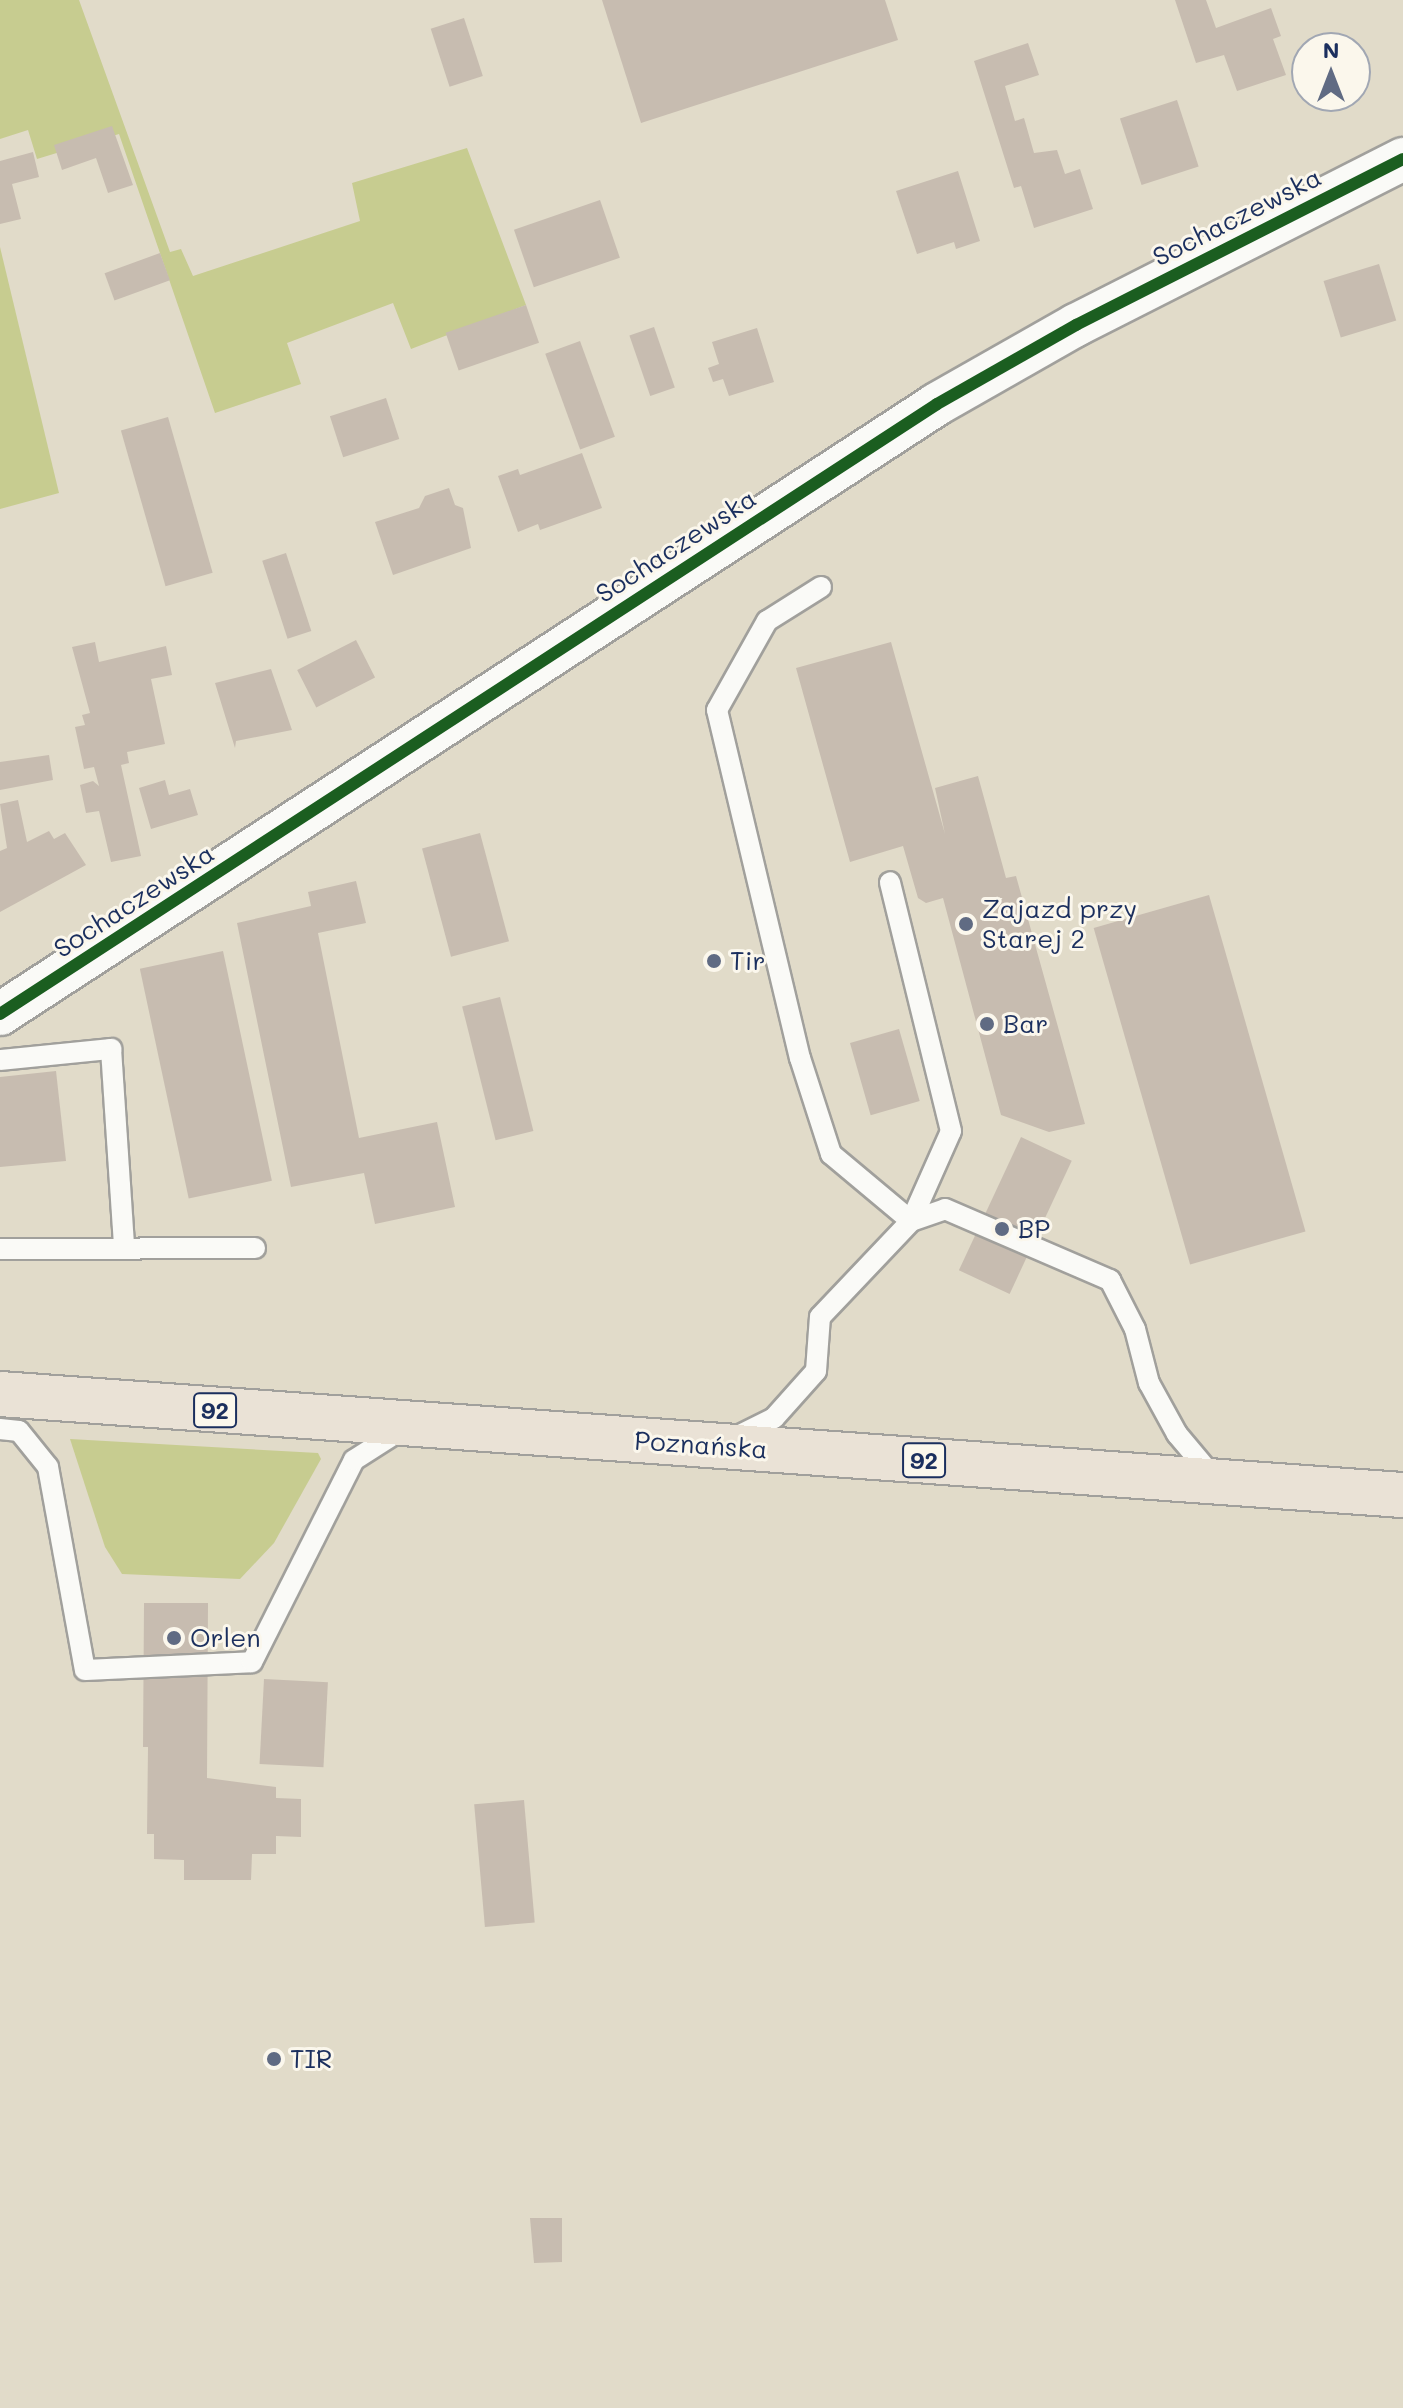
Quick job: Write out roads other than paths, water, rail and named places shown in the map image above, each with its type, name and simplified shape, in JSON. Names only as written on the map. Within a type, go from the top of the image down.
[{"type":"main road","name":"Poznańska","points":[[0,1394],[1403,1495]]},
{"type":"street","name":"Sochaczewska","points":[[0,1014],[937,404],[1076,325],[1403,159]]},
{"type":"lane","points":[[821,587],[767,621],[717,710],[800,1058],[831,1154],[911,1221]]},
{"type":"lane","points":[[718,1446],[774,1418],[816,1371],[820,1317],[911,1221],[951,1131],[890,882]]},
{"type":"lane","points":[[0,1060],[111,1049],[124,1246]]},
{"type":"lane","points":[[911,1221],[945,1209],[1110,1280],[1135,1329],[1149,1383],[1177,1434],[1216,1481]]},
{"type":"lane","points":[[0,1249],[124,1246],[255,1248]]},
{"type":"lane","points":[[0,1429],[19,1431],[48,1467],[85,1670],[252,1662],[354,1460],[408,1425]]},
{"type":"place","name":"Zajazd przy Starej 2","points":[[966,924]]},
{"type":"place","name":"Tir","points":[[714,961]]},
{"type":"place","name":"Bar","points":[[987,1024]]},
{"type":"place","name":"BP","points":[[1002,1229]]},
{"type":"place","name":"Orlen","points":[[174,1638]]},
{"type":"place","name":"TIR","points":[[274,2059]]}]
